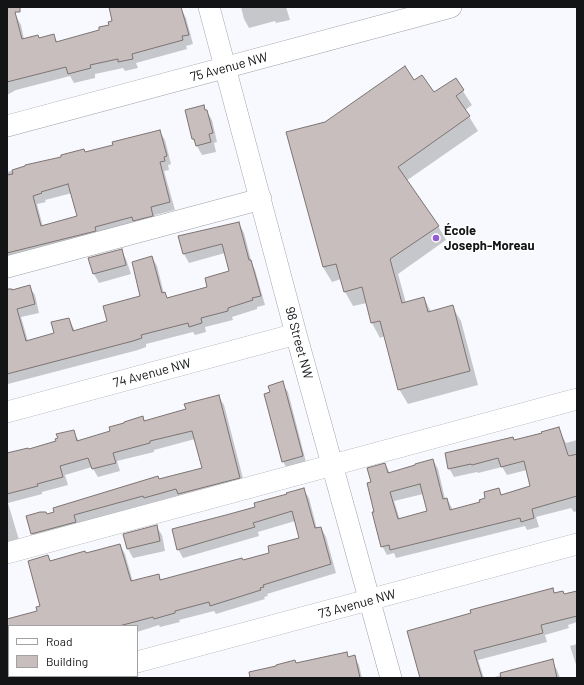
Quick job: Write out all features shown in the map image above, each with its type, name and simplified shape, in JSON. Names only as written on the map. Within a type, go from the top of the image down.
[{"type":"street","name":"98 Street NW","points":[[209,7],[296,334],[391,678]]},
{"type":"street","name":"75 Avenue NW","points":[[7,126],[451,7]]},
{"type":"street","points":[[7,268],[261,199]]},
{"type":"street","name":"74 Avenue NW","points":[[7,412],[296,334]]},
{"type":"street","points":[[7,553],[577,399]]},
{"type":"street","name":"73 Avenue NW","points":[[138,662],[577,544]]},
{"type":"building","points":[[7,7],[20,7],[20,12],[15,12],[22,39],[38,35],[39,38],[54,34],[56,42],[99,30],[99,27],[109,25],[108,22],[112,21],[109,7],[181,7],[189,35],[182,36],[183,40],[132,54],[133,59],[118,62],[118,59],[90,65],[91,68],[68,74],[66,67],[7,82]]},
{"type":"building","points":[[405,66],[414,80],[422,75],[434,92],[456,78],[464,90],[456,96],[470,116],[398,167],[439,226],[390,259],[402,303],[424,297],[428,312],[453,305],[470,371],[398,390],[380,321],[371,323],[362,287],[344,292],[336,264],[323,267],[286,132],[325,122]]},
{"type":"building","points":[[204,105],[205,110],[207,110],[213,133],[209,134],[211,142],[196,146],[194,139],[192,139],[185,110]]},
{"type":"building","points":[[160,130],[167,156],[164,157],[165,161],[160,162],[170,202],[151,207],[153,216],[133,221],[132,217],[95,227],[96,231],[7,253],[7,175],[13,174],[12,170],[25,165],[61,157],[61,155],[84,149],[85,152],[113,145],[112,142]],"holes":[[[68,184],[77,216],[41,226],[33,196]]]},
{"type":"building","points":[[239,222],[249,260],[251,260],[261,296],[228,308],[228,311],[201,318],[202,323],[189,327],[188,323],[141,335],[142,338],[133,341],[7,374],[7,289],[12,290],[30,285],[35,304],[17,309],[26,341],[54,333],[51,322],[69,318],[73,331],[107,321],[103,306],[140,296],[132,262],[152,256],[162,293],[165,292],[167,298],[207,287],[205,278],[229,271],[222,244],[183,254],[178,236]]},
{"type":"building","points":[[122,249],[126,265],[93,274],[88,258]]},
{"type":"building","points":[[283,381],[303,456],[282,462],[264,394],[270,392],[268,386]]},
{"type":"building","points":[[219,395],[240,478],[178,494],[176,489],[144,498],[143,496],[74,515],[76,522],[31,534],[26,516],[40,512],[46,512],[47,514],[54,512],[53,508],[158,476],[159,479],[202,468],[192,431],[150,441],[150,443],[113,453],[116,463],[92,469],[88,458],[60,466],[63,477],[37,484],[38,486],[7,494],[7,453],[29,449],[56,441],[55,439],[58,438],[56,434],[74,430],[77,441],[110,431],[109,427],[124,422],[143,416],[144,421],[186,409],[184,404]]},
{"type":"building","points":[[559,427],[568,455],[577,454],[577,496],[532,509],[534,518],[521,522],[520,518],[390,550],[389,545],[381,547],[372,512],[374,512],[367,483],[371,482],[367,468],[385,463],[388,473],[433,459],[443,499],[447,498],[450,510],[480,502],[479,500],[485,498],[484,492],[499,488],[501,495],[530,486],[524,461],[501,467],[498,458],[472,465],[448,469],[445,453],[513,437],[514,440],[542,433],[541,432]],"holes":[[[420,484],[427,511],[398,519],[390,492]]]},
{"type":"building","points":[[304,488],[315,528],[321,527],[331,564],[263,585],[264,587],[260,588],[261,590],[210,606],[209,602],[175,611],[175,613],[154,619],[153,617],[123,625],[7,626],[7,619],[37,611],[36,607],[40,606],[28,561],[48,555],[50,561],[85,551],[86,553],[120,544],[131,581],[159,574],[160,580],[242,558],[243,560],[269,553],[268,546],[299,538],[292,511],[253,523],[255,527],[177,550],[172,529],[255,507],[254,503],[287,494],[286,493]]},
{"type":"building","points":[[157,525],[160,541],[127,549],[123,534]]},
{"type":"building","points":[[553,588],[554,593],[563,591],[564,594],[577,591],[577,616],[541,625],[543,633],[474,651],[482,678],[420,678],[407,631],[471,613],[470,610]]},
{"type":"building","points":[[347,652],[348,657],[355,655],[360,678],[250,678],[249,672],[295,660],[296,663]]},
{"type":"building","points":[[553,659],[557,678],[501,678],[500,673]]},
{"type":"place","name":"École Joseph-Moreau","points":[[436,238]]}]
